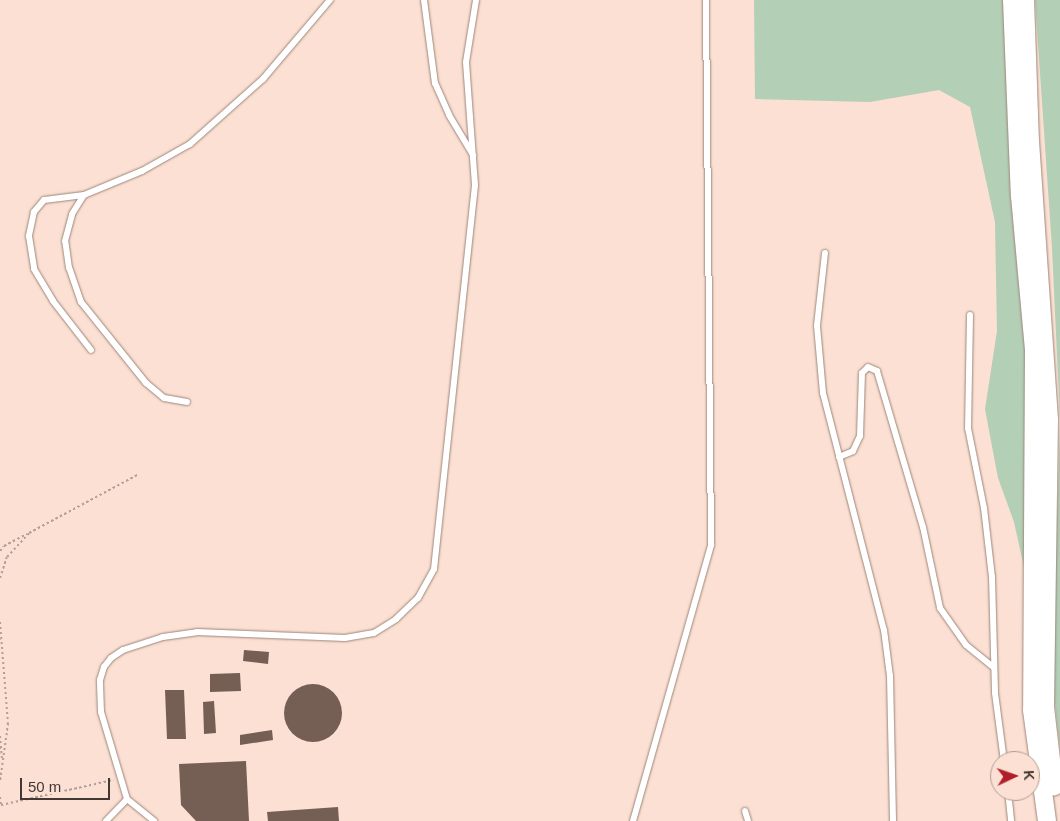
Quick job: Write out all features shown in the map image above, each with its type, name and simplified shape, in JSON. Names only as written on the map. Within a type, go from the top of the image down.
[{"type":"main road","points":[[1012,0],[1020,196],[1034,349],[1032,710],[1046,821]]},
{"type":"main road","points":[[1025,0],[1030,141],[1049,420],[1045,707],[1058,821]]},
{"type":"lane","points":[[91,350],[53,301],[34,270],[29,236],[34,212],[44,200],[84,195],[142,171],[190,144],[263,78],[330,0]]},
{"type":"lane","points":[[424,0],[435,83],[449,115],[475,158]]},
{"type":"lane","points":[[154,821],[127,799],[102,712],[100,680],[104,667],[122,650],[163,637],[197,632],[345,638],[374,632],[396,619],[418,598],[434,569],[467,238],[473,208],[475,158],[466,62],[476,0]]},
{"type":"lane","points":[[633,821],[711,545],[706,0]]},
{"type":"lane","points":[[84,195],[72,214],[64,241],[69,268],[81,302],[146,384],[164,398],[187,402]]},
{"type":"lane","points":[[825,253],[817,326],[823,393],[886,648],[890,676],[893,821]]},
{"type":"lane","points":[[970,314],[968,428],[984,508],[992,577],[994,668],[1003,751]]},
{"type":"lane","points":[[839,457],[853,451],[860,436],[862,372],[868,367],[877,371],[915,499],[940,608],[966,645],[994,668]]},
{"type":"lane","points":[[106,821],[127,799]]},
{"type":"lane","points":[[1009,801],[1011,821]]},
{"type":"lane","points":[[745,811],[748,821]]},
{"type":"path","points":[[0,551],[4,546],[137,475]]},
{"type":"path","points":[[0,578],[7,557],[29,533]]},
{"type":"path","points":[[0,622],[8,723],[0,782]]},
{"type":"path","points":[[0,736],[2,764]]},
{"type":"path","points":[[0,797],[1,805],[120,778]]},
{"type":"green space","points":[[754,0],[1008,0],[1034,349],[1027,581],[1014,522],[998,478],[985,409],[997,331],[995,222],[970,107],[939,90],[870,102],[755,99]]},
{"type":"green space","points":[[1035,0],[1060,0],[1060,419],[1052,248]]},
{"type":"green space","points":[[1060,426],[1060,750],[1052,677]]},
{"type":"building","points":[[244,650],[269,652],[268,664],[243,661]]},
{"type":"building","points":[[240,673],[241,691],[210,692],[210,674]]},
{"type":"building","points":[[313,684],[324,686],[334,692],[340,702],[342,713],[340,724],[334,734],[324,740],[313,742],[302,740],[292,734],[286,724],[284,713],[286,702],[292,692],[302,686]]},
{"type":"building","points":[[165,690],[184,690],[186,739],[167,739]]},
{"type":"building","points":[[214,701],[216,733],[204,734],[203,702]]},
{"type":"building","points":[[272,730],[273,740],[240,745],[240,735]]},
{"type":"building","points":[[246,761],[249,821],[196,821],[181,805],[179,764]]},
{"type":"building","points":[[338,807],[339,821],[268,821],[267,812]]}]
